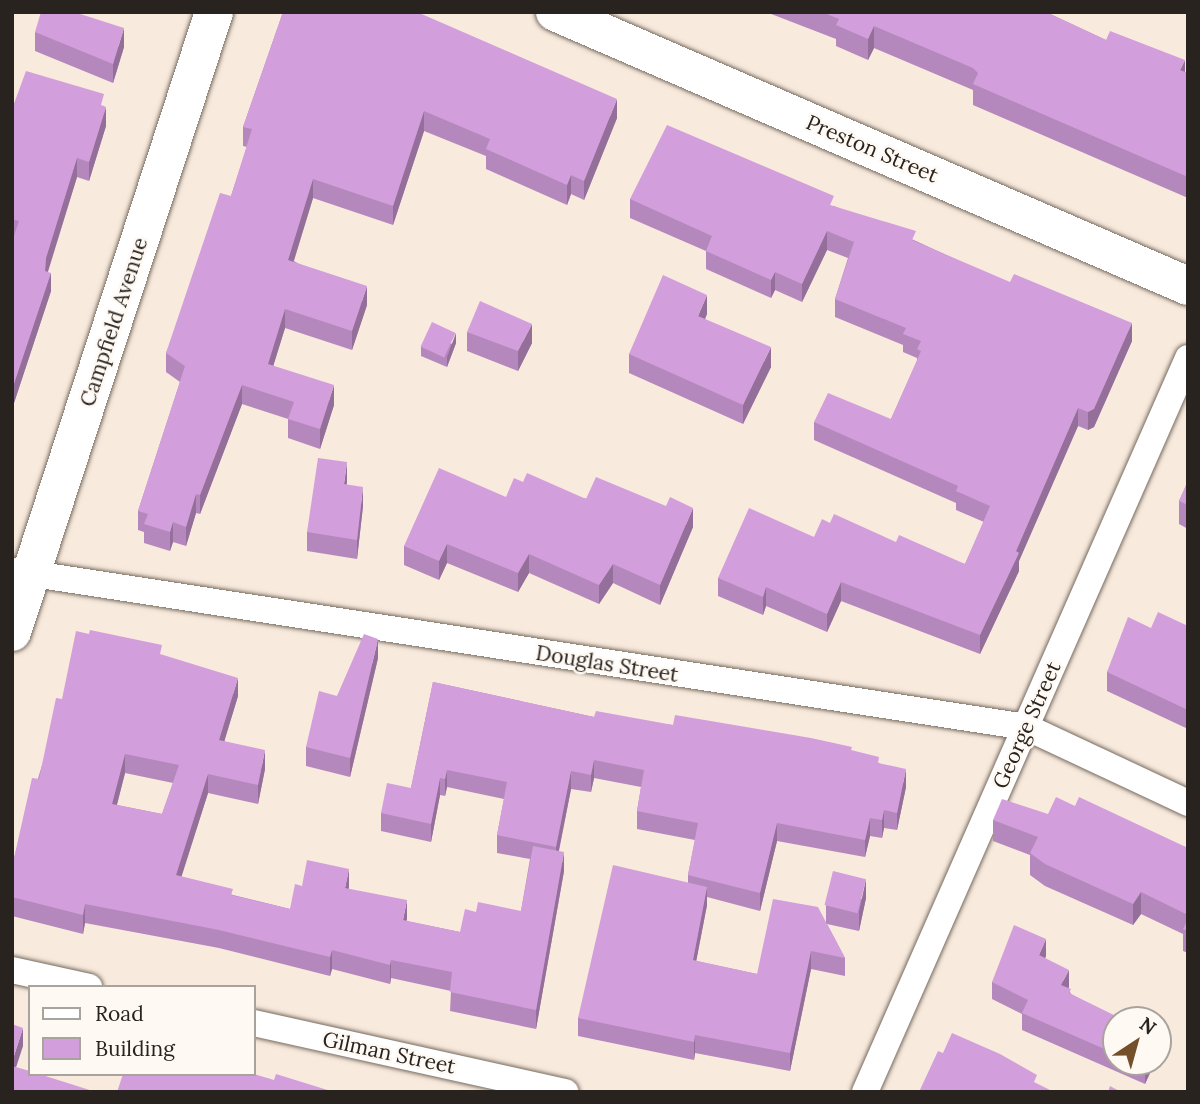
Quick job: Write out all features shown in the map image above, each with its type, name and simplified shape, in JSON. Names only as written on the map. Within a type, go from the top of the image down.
[{"type":"street","name":"Campfield Avenue","points":[[12,632],[22,573],[215,12]]},
{"type":"street","name":"Preston Street","points":[[555,12],[1188,286]]},
{"type":"street","name":"George Street","points":[[865,1092],[1188,358]]},
{"type":"street","name":"Douglas Street","points":[[22,573],[1026,727],[1188,803]]},
{"type":"street","points":[[12,970],[80,985]]},
{"type":"street","name":"Gilman Street","points":[[256,1023],[565,1092]]},
{"type":"building","points":[[41,12],[74,12],[124,28],[113,64],[35,32]]},
{"type":"building","points":[[283,12],[417,12],[617,99],[584,181],[571,175],[567,185],[486,149],[490,139],[424,111],[393,206],[313,179],[288,260],[367,286],[352,331],[285,309],[268,364],[334,385],[320,429],[288,419],[294,402],[242,385],[200,495],[196,494],[186,527],[173,522],[170,532],[144,524],[148,514],[138,511],[185,366],[166,353],[220,193],[231,196],[252,129],[243,127]]},
{"type":"building","points":[[822,12],[1046,12],[1106,40],[1110,31],[1185,60],[1180,70],[1188,73],[1188,177],[973,84],[978,73],[973,68],[874,26],[868,39],[836,25],[839,19]]},
{"type":"building","points":[[26,71],[104,94],[101,105],[106,107],[89,162],[77,158],[46,258],[45,271],[51,273],[13,387],[12,242],[19,221],[12,219],[12,109]]},
{"type":"building","points":[[667,125],[834,196],[830,205],[916,231],[912,240],[1010,282],[1014,274],[1132,323],[1094,409],[1088,412],[1078,408],[1016,551],[1019,553],[980,635],[841,582],[827,614],[766,587],[763,597],[718,578],[749,508],[814,537],[822,519],[830,523],[834,514],[896,542],[899,535],[965,564],[990,506],[956,491],[958,486],[814,422],[828,393],[891,419],[921,351],[917,349],[921,341],[903,334],[906,328],[835,299],[854,242],[827,231],[802,284],[775,272],[771,280],[706,251],[712,236],[630,199]]},
{"type":"building","points":[[663,275],[707,295],[698,316],[771,347],[743,405],[629,354]]},
{"type":"building","points":[[480,301],[532,324],[518,351],[467,332]]},
{"type":"building","points":[[432,322],[456,333],[444,357],[421,346]]},
{"type":"building","points":[[318,458],[347,462],[344,484],[363,487],[357,540],[307,532]]},
{"type":"building","points":[[439,468],[506,497],[514,478],[523,482],[527,473],[586,499],[596,477],[666,506],[670,497],[693,508],[660,585],[613,564],[599,585],[529,554],[518,573],[447,544],[439,561],[404,546]]},
{"type":"building","points":[[1188,481],[1188,505],[1179,501]]},
{"type":"building","points":[[1158,612],[1188,626],[1188,710],[1107,672],[1128,617],[1151,628]]},
{"type":"building","points":[[90,630],[162,645],[160,654],[238,678],[219,740],[265,750],[258,785],[208,774],[176,875],[233,889],[231,895],[290,909],[295,884],[302,886],[307,860],[349,869],[345,888],[407,900],[403,920],[460,932],[465,909],[476,912],[478,902],[521,911],[533,846],[564,852],[536,1010],[450,992],[452,972],[391,960],[390,965],[332,950],[330,957],[219,930],[85,904],[83,915],[12,897],[12,857],[14,858],[32,778],[39,779],[56,698],[62,699],[76,631],[89,634]],"holes":[[[125,754],[179,765],[162,814],[112,804]]]},
{"type":"building","points":[[364,634],[378,639],[350,758],[306,747],[319,691],[337,696]]},
{"type":"building","points":[[433,682],[594,717],[596,711],[673,725],[675,715],[852,747],[851,750],[879,757],[878,763],[906,769],[897,813],[884,810],[882,820],[870,818],[865,840],[777,823],[760,893],[688,875],[698,823],[637,811],[644,770],[594,760],[591,775],[571,771],[556,847],[497,835],[507,782],[447,770],[445,779],[440,778],[431,824],[381,813],[387,783],[411,788]]},
{"type":"building","points":[[1056,797],[1075,806],[1079,797],[1188,848],[1188,915],[1141,892],[1133,904],[1045,864],[1030,853],[1038,837],[993,820],[1002,799],[1048,814]]},
{"type":"building","points":[[613,865],[707,887],[693,960],[757,974],[773,899],[818,907],[845,958],[811,951],[790,1053],[695,1035],[694,1042],[578,1018]]},
{"type":"building","points":[[833,871],[866,879],[858,913],[825,905]]},
{"type":"building","points":[[1014,925],[1046,939],[1039,955],[1069,970],[1061,985],[1071,989],[1069,993],[1102,1009],[1102,1048],[1022,1013],[1028,1000],[992,982]]},
{"type":"building","points":[[12,1024],[23,1028],[12,1062]]},
{"type":"building","points":[[952,1033],[1000,1054],[1037,1075],[1034,1082],[1054,1092],[919,1092],[938,1051],[943,1053]]},
{"type":"building","points":[[12,1066],[28,1070],[28,1076],[45,1076],[96,1092],[12,1092]]},
{"type":"building","points":[[276,1074],[334,1092],[117,1092],[122,1076],[256,1075],[274,1080]]},
{"type":"building","points":[[1110,1086],[1121,1092],[1108,1092]]}]
